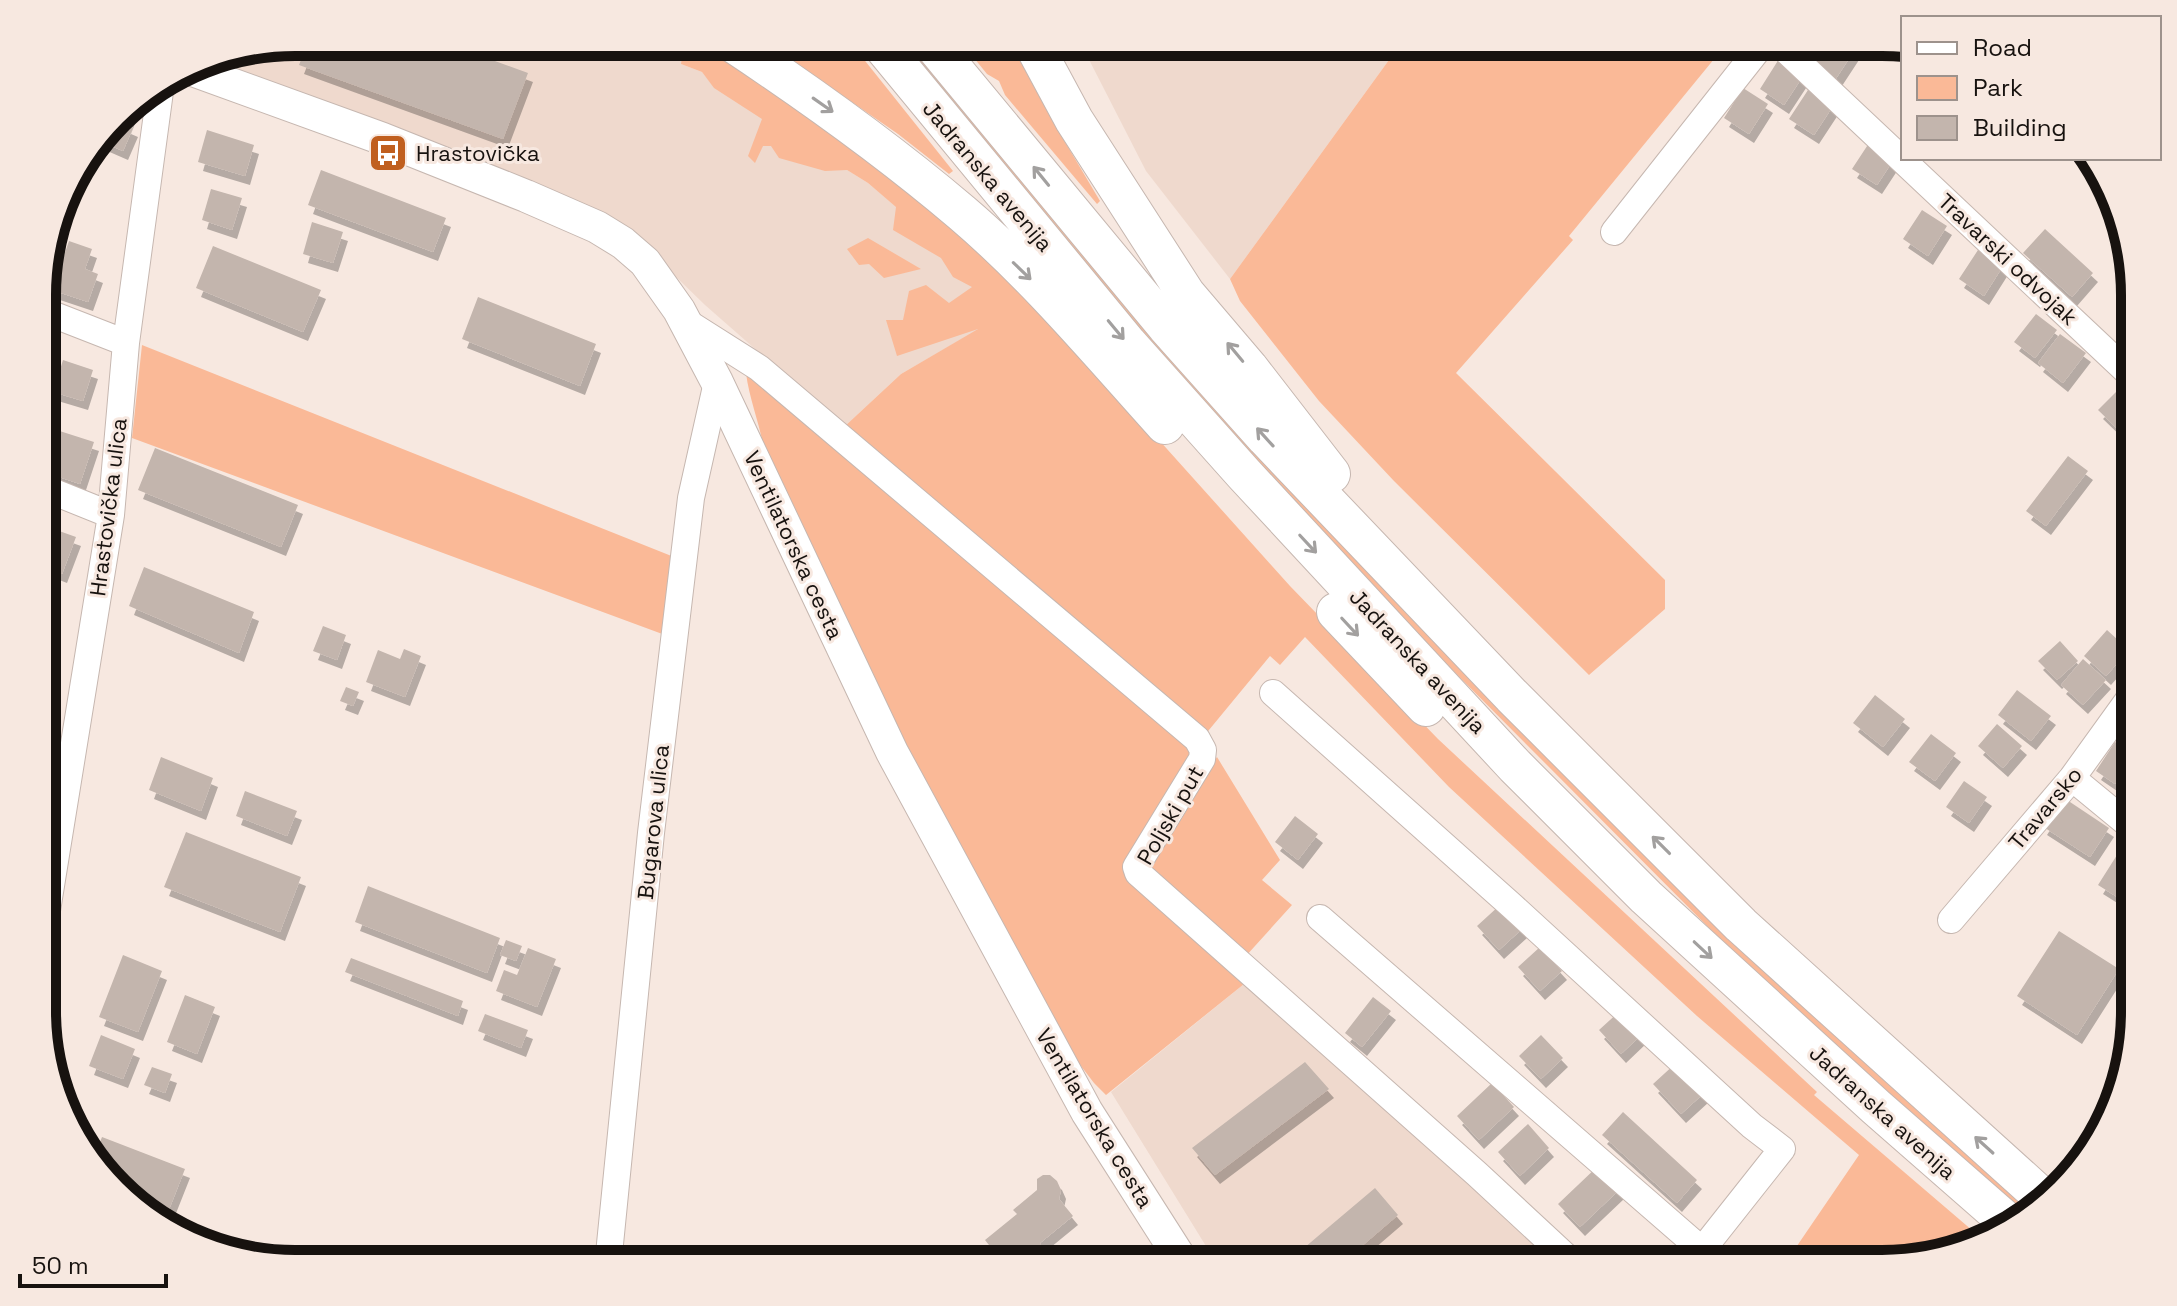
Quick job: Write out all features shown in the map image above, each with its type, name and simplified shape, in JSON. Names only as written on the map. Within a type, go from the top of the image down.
[{"type":"highway","points":[[751,56],[869,138],[964,215],[1042,291],[1388,669],[1510,793],[1568,849],[1646,897]]},
{"type":"highway","name":"Jadranska avenija","points":[[891,56],[1128,344],[1515,766],[1646,897],[2002,1217]]},
{"type":"highway","name":"Jadranska avenija","points":[[942,56],[1069,211],[1246,416],[1512,696],[1741,925],[2037,1193]]},
{"type":"highway","points":[[1040,56],[1074,120],[1186,294],[1512,696]]},
{"type":"main road","name":"Ventilatorska cesta","points":[[205,74],[397,145],[597,227],[645,262],[685,321],[717,382],[892,752],[1087,1112],[1175,1249]]},
{"type":"street","points":[[1614,232],[1753,56]]},
{"type":"street","name":"Travarski odvojak","points":[[1792,56],[1901,159]]},
{"type":"street","name":"Hrastovička ulica","points":[[56,855],[111,515],[126,343],[159,98]]},
{"type":"street","name":"Travarski odvojak","points":[[1902,160],[2120,365]]},
{"type":"street","points":[[56,316],[126,343]]},
{"type":"street","name":"Poljski put","points":[[685,321],[759,368],[1197,739],[1203,750],[1202,759],[1136,867],[1138,873],[1558,1249]]},
{"type":"street","name":"Bugarova ulica","points":[[609,1250],[651,833],[687,528],[717,382]]},
{"type":"street","points":[[56,493],[111,515]]},
{"type":"street","points":[[1273,693],[1752,1126],[1782,1149],[1703,1249]]},
{"type":"street","name":"Travarsko","points":[[1951,920],[2072,778],[2120,711]]},
{"type":"street","points":[[2072,778],[2120,817]]},
{"type":"street","points":[[1320,918],[1688,1249]]},
{"type":"shaded area","points":[[295,56],[682,56],[681,64],[702,72],[715,88],[868,183],[967,266],[986,325],[901,374],[844,427],[705,305],[631,233],[219,69],[264,58]]},
{"type":"shaded area","points":[[1087,56],[1392,56],[1230,279],[1146,171]]},
{"type":"shaded area","points":[[1249,980],[1545,1249],[1208,1249],[1111,1092]]},
{"type":"green space","points":[[682,56],[718,56],[840,131],[951,218],[1132,410],[1290,586],[1438,739],[1817,1092],[1814,1095],[1973,1231],[1929,1245],[1898,1249],[1795,1249],[1859,1155],[1697,1016],[1449,787],[1305,637],[1280,665],[1270,656],[1204,736],[844,427],[901,374],[978,329],[897,356],[886,320],[903,320],[909,291],[926,285],[949,303],[972,287],[953,277],[941,258],[893,230],[896,207],[847,170],[825,171],[779,158],[771,146],[763,146],[755,163],[748,156],[762,119],[714,88],[702,72],[681,64]]},
{"type":"green space","points":[[785,56],[861,56],[953,171],[949,174],[898,134]]},
{"type":"green space","points":[[911,56],[923,56],[1050,213],[2026,1201],[2018,1208],[1719,938],[1361,578],[1144,338]]},
{"type":"green space","points":[[972,56],[1018,56],[1100,201],[1097,204],[1005,95],[999,81],[987,74]]},
{"type":"green space","points":[[1392,56],[1717,56],[1569,236],[1573,240],[1456,373],[1665,580],[1665,609],[1589,675],[1394,481],[1319,401],[1240,301],[1230,279]]},
{"type":"green space","points":[[868,238],[921,269],[884,278],[869,264],[859,265],[847,249]]},
{"type":"green space","points":[[142,345],[674,557],[665,635],[132,438]]},
{"type":"green space","points":[[746,373],[1192,749],[1186,772],[1127,856],[1124,874],[1249,980],[1106,1095],[1071,1053],[901,741],[763,444]]},
{"type":"green space","points":[[1217,757],[1280,860],[1262,880],[1292,905],[1245,957],[1146,871],[1147,863]]},
{"type":"building","points":[[303,56],[481,56],[528,73],[503,139],[299,65]]},
{"type":"building","points":[[1815,56],[1851,56],[1835,80],[1810,64]]},
{"type":"building","points":[[1779,59],[1803,76],[1784,105],[1760,89]]},
{"type":"building","points":[[1743,88],[1768,104],[1749,134],[1724,118]]},
{"type":"building","points":[[1808,90],[1833,106],[1814,135],[1789,119]]},
{"type":"building","points":[[127,125],[133,128],[123,151],[109,145]]},
{"type":"building","points":[[207,130],[254,145],[245,176],[198,162]]},
{"type":"building","points":[[1871,140],[1896,156],[1877,185],[1852,169]]},
{"type":"building","points":[[321,170],[446,218],[433,252],[308,205]]},
{"type":"building","points":[[211,189],[242,198],[232,230],[202,220]]},
{"type":"building","points":[[1922,210],[1947,226],[1928,256],[1903,239]]},
{"type":"building","points":[[312,222],[343,232],[333,263],[303,254]]},
{"type":"building","points":[[2045,229],[2093,273],[2072,297],[2023,253]]},
{"type":"building","points":[[69,241],[92,249],[85,269],[98,274],[88,302],[56,291],[57,275]]},
{"type":"building","points":[[213,246],[321,290],[303,332],[196,288]]},
{"type":"building","points":[[1978,250],[2003,266],[1984,296],[1959,279]]},
{"type":"building","points":[[478,297],[596,344],[580,386],[462,339]]},
{"type":"building","points":[[2036,314],[2057,330],[2035,358],[2014,342]]},
{"type":"building","points":[[2060,334],[2086,353],[2063,383],[2038,363]]},
{"type":"building","points":[[63,360],[93,370],[83,401],[56,393]]},
{"type":"building","points":[[2119,389],[2120,431],[2098,410]]},
{"type":"building","points":[[56,430],[94,442],[80,484],[56,476]]},
{"type":"building","points":[[155,448],[298,505],[281,547],[138,490]]},
{"type":"building","points":[[2068,456],[2088,471],[2046,526],[2026,511]]},
{"type":"building","points":[[56,530],[76,537],[62,574],[56,572]]},
{"type":"building","points":[[144,567],[254,612],[239,653],[129,606]]},
{"type":"building","points":[[323,626],[346,635],[337,660],[313,651]]},
{"type":"building","points":[[2107,630],[2120,642],[2120,660],[2106,676],[2084,656]]},
{"type":"building","points":[[2060,641],[2078,661],[2057,680],[2038,661]]},
{"type":"building","points":[[404,649],[421,656],[405,697],[366,682],[378,650],[400,659]]},
{"type":"building","points":[[2083,659],[2106,680],[2083,705],[2061,685]]},
{"type":"building","points":[[346,687],[359,692],[353,706],[340,701]]},
{"type":"building","points":[[2017,690],[2051,716],[2031,741],[1998,715]]},
{"type":"building","points":[[1875,695],[1905,719],[1883,747],[1853,723]]},
{"type":"building","points":[[1997,724],[2022,746],[2003,768],[1978,746]]},
{"type":"building","points":[[1931,734],[1956,753],[1935,781],[1909,762]]},
{"type":"building","points":[[2115,742],[2120,745],[2120,776],[2115,784],[2096,771]]},
{"type":"building","points":[[161,757],[213,778],[201,811],[149,790]]},
{"type":"building","points":[[1964,781],[1987,797],[1969,823],[1946,807]]},
{"type":"building","points":[[245,791],[297,811],[287,836],[236,816]]},
{"type":"building","points":[[2061,796],[2109,828],[2090,857],[2042,826]]},
{"type":"building","points":[[1295,816],[1318,834],[1298,860],[1275,842]]},
{"type":"building","points":[[186,832],[301,877],[280,932],[164,887]]},
{"type":"building","points":[[2117,855],[2120,857],[2120,899],[2098,885]]},
{"type":"building","points":[[368,886],[500,938],[487,973],[355,922]]},
{"type":"building","points":[[1500,905],[1522,929],[1499,950],[1477,926]]},
{"type":"building","points":[[2059,931],[2119,969],[2077,1035],[2017,996]]},
{"type":"building","points":[[506,940],[522,946],[516,961],[500,955]]},
{"type":"building","points":[[1540,947],[1562,971],[1540,991],[1518,967]]},
{"type":"building","points":[[528,948],[556,959],[537,1007],[496,991],[504,970],[517,975]]},
{"type":"building","points":[[123,955],[162,971],[138,1032],[99,1017]]},
{"type":"building","points":[[351,958],[463,1001],[458,1016],[345,972]]},
{"type":"building","points":[[185,995],[215,1007],[197,1054],[167,1042]]},
{"type":"building","points":[[1373,997],[1391,1011],[1362,1047],[1345,1033]]},
{"type":"building","points":[[1621,1010],[1642,1034],[1621,1054],[1599,1030]]},
{"type":"building","points":[[485,1014],[528,1030],[521,1048],[478,1031]]},
{"type":"building","points":[[101,1035],[135,1049],[123,1079],[89,1066]]},
{"type":"building","points":[[1541,1035],[1563,1058],[1541,1079],[1519,1056]]},
{"type":"building","points":[[1305,1062],[1329,1089],[1215,1175],[1192,1148]]},
{"type":"building","points":[[1676,1063],[1704,1093],[1681,1114],[1653,1084]]},
{"type":"building","points":[[152,1067],[172,1074],[165,1093],[144,1085]]},
{"type":"building","points":[[1492,1083],[1514,1107],[1479,1140],[1457,1116]]},
{"type":"building","points":[[1623,1112],[1697,1180],[1677,1203],[1602,1135]]},
{"type":"building","points":[[1528,1124],[1549,1148],[1520,1176],[1498,1152]]},
{"type":"building","points":[[102,1137],[185,1169],[168,1213],[137,1191],[98,1147]]},
{"type":"building","points":[[1598,1166],[1619,1190],[1580,1227],[1558,1204]]},
{"type":"building","points":[[1050,1175],[1057,1181],[1061,1190],[1059,1199],[1073,1216],[1040,1243],[1042,1247],[1039,1250],[993,1250],[985,1240],[1017,1214],[1013,1210],[1037,1190],[1037,1179]]},
{"type":"building","points":[[1375,1188],[1398,1215],[1358,1249],[1302,1249]]},
{"type":"place","name":"Hrastovička","points":[[388,153]]}]
